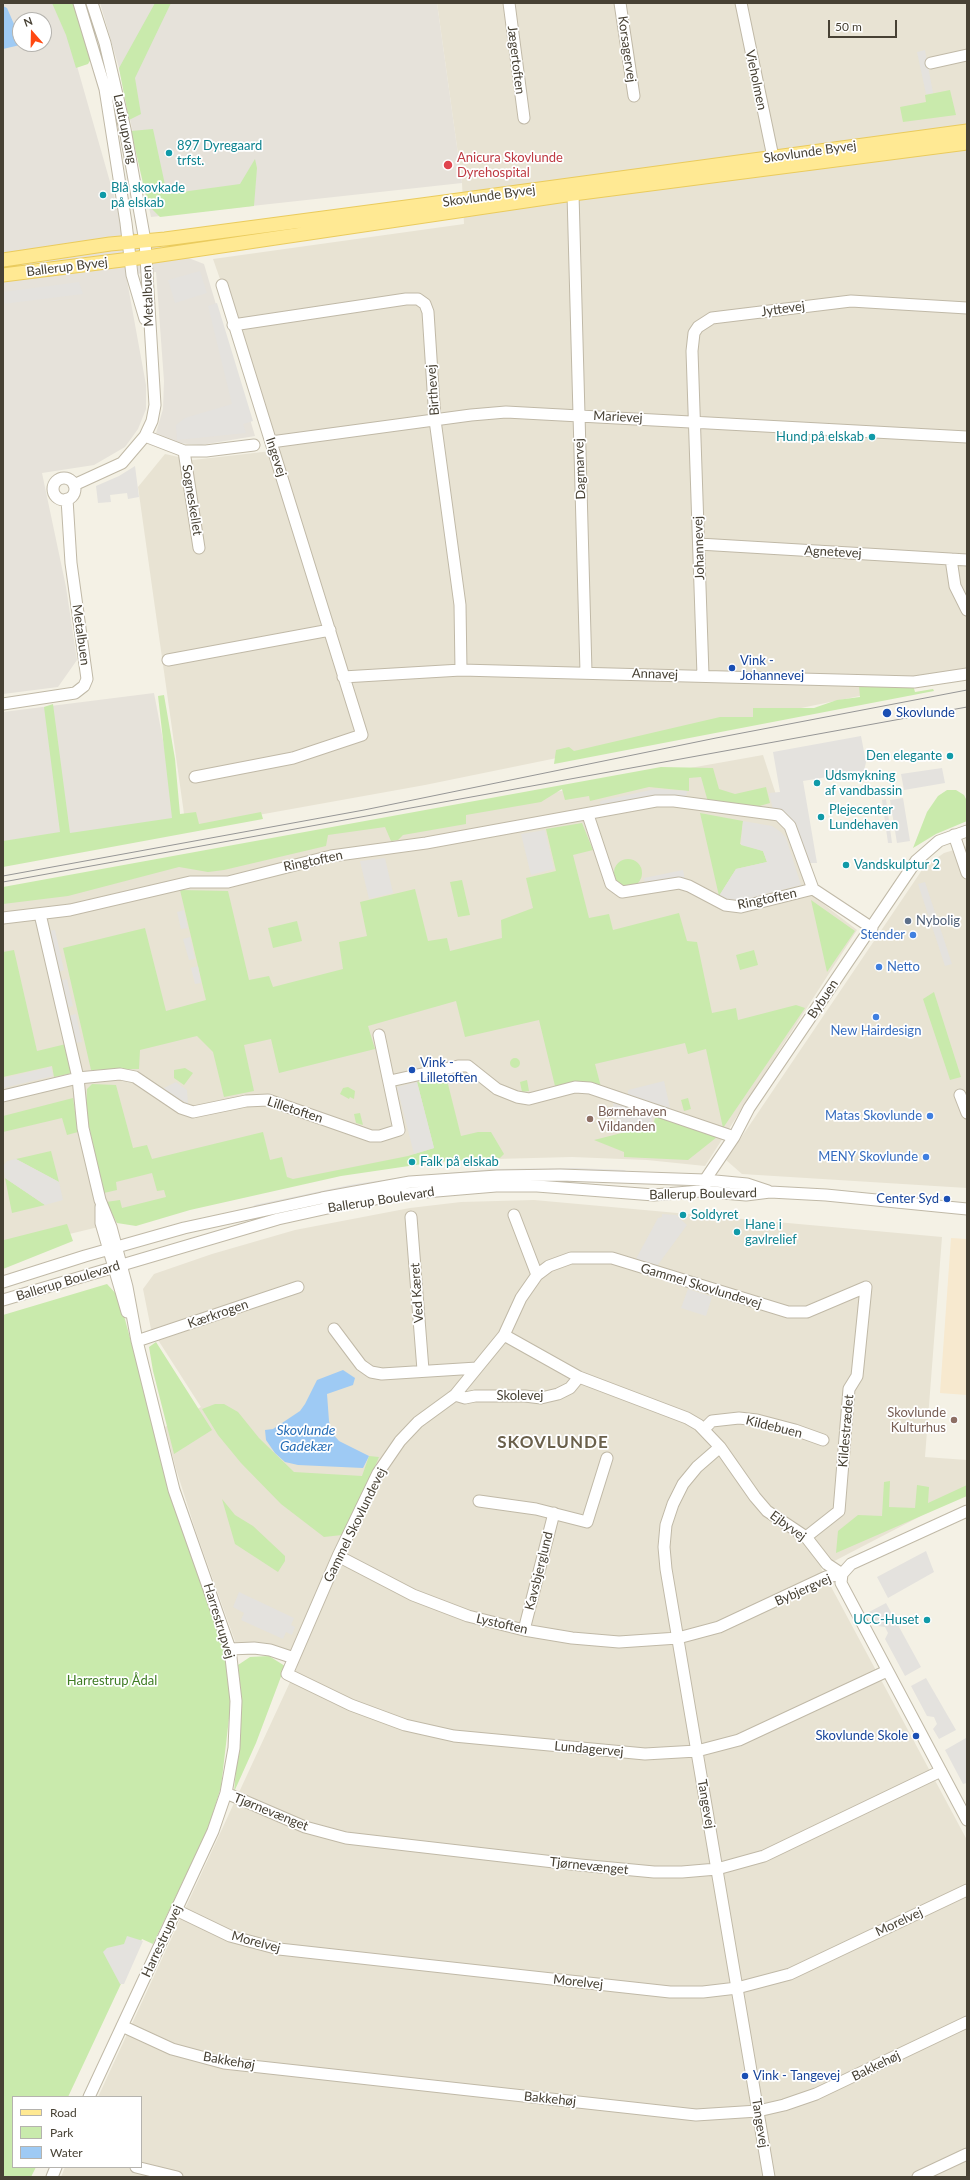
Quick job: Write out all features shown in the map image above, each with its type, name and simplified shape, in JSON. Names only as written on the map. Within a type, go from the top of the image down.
[{"type":"main road","name":"Skovlunde Byvej","points":[[129,242],[967,130]]},
{"type":"main road","name":"Skovlunde Byvej","points":[[130,259],[573,194],[967,142]]},
{"type":"main road","name":"Ballerup Byvej","points":[[3,260],[129,242]]},
{"type":"main road","name":"Ballerup Byvej","points":[[3,275],[130,259]]},
{"type":"street","name":"Lautrupvang","points":[[79,3],[105,89],[129,242]]},
{"type":"street","name":"Lautrupvang","points":[[92,3],[105,43],[125,128],[147,257]]},
{"type":"street","name":"Jægertoften","points":[[509,3],[524,118]]},
{"type":"street","name":"Korsagervej","points":[[620,3],[634,96]]},
{"type":"street","name":"Vieholmen","points":[[740,3],[773,157]]},
{"type":"street","points":[[931,63],[967,55]]},
{"type":"street","name":"Dagmarvej","points":[[573,194],[586,672]]},
{"type":"street","name":"Metalbuen","points":[[129,242],[132,275],[150,334]]},
{"type":"street","name":"Metalbuen","points":[[74,485],[122,463],[146,436],[152,422],[155,405],[155,389],[150,334],[147,257]]},
{"type":"street","name":"Ingevej","points":[[195,776],[293,758],[362,735],[233,325],[222,285]]},
{"type":"street","name":"Birthevej","points":[[233,325],[264,319],[418,298],[425,304],[428,312],[435,420],[460,605],[461,670]]},
{"type":"street","name":"Jyttevej","points":[[696,421],[692,351],[694,333],[702,323],[712,318],[851,301],[967,308]]},
{"type":"street","name":"Marievej","points":[[271,442],[506,412],[696,421],[967,437]]},
{"type":"street","name":"Johannevej","points":[[696,421],[698,544],[703,675]]},
{"type":"street","name":"Sogneskellet","points":[[146,436],[184,451],[206,451],[254,445]]},
{"type":"street","name":"Sogneskellet","points":[[184,451],[199,548]]},
{"type":"street","points":[[65,478],[74,485],[73,494],[66,499],[56,496],[53,486],[59,479],[65,478]]},
{"type":"street","name":"Metalbuen","points":[[3,704],[75,693],[84,686],[86,679],[71,563],[66,499]]},
{"type":"street","name":"Agnetevej","points":[[698,544],[967,560]]},
{"type":"street","points":[[951,559],[955,586],[967,610]]},
{"type":"street","points":[[168,660],[330,630]]},
{"type":"street","name":"Annavej","points":[[343,677],[461,670],[703,675],[914,682],[967,674]]},
{"type":"street","name":"Ringtoften","points":[[3,918],[70,910],[190,882],[228,882],[331,856],[426,843],[588,815],[656,801],[674,801],[779,815],[790,826],[813,888],[872,928]]},
{"type":"street","name":"Ringtoften","points":[[588,815],[611,884],[622,892],[679,883],[689,886],[725,905],[741,906],[813,888]]},
{"type":"street","name":"Bybuen","points":[[705,1186],[749,1108],[916,861],[930,847],[954,835],[967,831]]},
{"type":"street","points":[[954,835],[967,873]]},
{"type":"street","points":[[40,914],[78,1078],[83,1128],[112,1248]]},
{"type":"street","name":"Lilletoften","points":[[3,1096],[78,1078],[120,1074],[131,1075],[145,1082],[181,1108],[193,1112],[246,1101],[268,1100],[375,1136],[399,1130],[380,1034]]},
{"type":"street","points":[[390,1081],[458,1066],[468,1066],[497,1089],[517,1097],[529,1099],[575,1087],[590,1088],[734,1137]]},
{"type":"street","points":[[960,1095],[967,1113]]},
{"type":"street","name":"Ballerup Boulevard","points":[[3,1282],[112,1248],[184,1228],[289,1204],[410,1182],[535,1175],[705,1186],[747,1184],[770,1192],[826,1195],[967,1209]]},
{"type":"street","name":"Ballerup Boulevard","points":[[3,1300],[300,1213],[355,1202],[413,1193],[496,1186],[563,1187],[654,1195],[705,1186]]},
{"type":"street","points":[[514,1215],[537,1275]]},
{"type":"street","name":"Ved Kæret","points":[[411,1217],[423,1370]]},
{"type":"street","name":"Harrestrupvej","points":[[89,2096],[213,1831],[226,1793],[234,1748],[236,1701],[230,1649],[174,1490],[137,1341],[129,1292],[117,1266],[112,1248]]},
{"type":"street","name":"Gammel Skovlundevej","points":[[287,1674],[338,1556],[378,1473],[400,1441],[418,1422],[455,1395],[504,1335],[521,1298],[537,1275],[549,1266],[566,1258],[612,1258],[788,1312],[807,1312],[822,1307],[866,1287]]},
{"type":"street","name":"Kærkrogen","points":[[137,1341],[298,1287]]},
{"type":"street","name":"Kildestrædet","points":[[806,1537],[839,1511],[849,1389],[857,1376],[866,1287]]},
{"type":"street","points":[[334,1329],[361,1365],[371,1372],[382,1374],[423,1370],[477,1368]]},
{"type":"street","name":"Ejbyvej","points":[[504,1335],[579,1377],[687,1418],[704,1429],[720,1447],[755,1497],[767,1511],[806,1537],[827,1564],[842,1574]]},
{"type":"street","name":"Skolevej","points":[[455,1395],[465,1398],[475,1396],[525,1396],[541,1398],[558,1394],[570,1388],[579,1377]]},
{"type":"street","name":"Kildebuen","points":[[704,1429],[712,1421],[739,1418],[757,1420],[795,1430],[823,1440]]},
{"type":"street","name":"Tangevej","points":[[720,1447],[697,1467],[683,1484],[673,1504],[666,1525],[664,1547],[666,1569],[769,2177]]},
{"type":"street","points":[[479,1501],[554,1513],[588,1522],[608,1458]]},
{"type":"street","name":"Bybjergvej","points":[[678,1638],[719,1627],[826,1577],[842,1574],[846,1567],[871,1554],[967,1511]]},
{"type":"street","name":"Kavsbjerglund","points":[[524,1630],[554,1513]]},
{"type":"street","name":"Lystoften","points":[[338,1556],[413,1595],[468,1616],[524,1630],[572,1638],[619,1642],[678,1638]]},
{"type":"street","points":[[842,1574],[841,1583],[844,1590],[967,1820]]},
{"type":"street","points":[[230,1649],[254,1648],[270,1650],[294,1658]]},
{"type":"street","name":"Lundagervej","points":[[287,1674],[351,1705],[399,1722],[454,1736],[645,1754],[697,1751],[739,1740],[887,1671]]},
{"type":"street","name":"Tjørnevænget","points":[[226,1793],[305,1827],[346,1838],[654,1872],[717,1869],[764,1856],[794,1844],[941,1771]]},
{"type":"street","name":"Morelvej","points":[[176,1910],[230,1936],[279,1949],[670,1992],[703,1992],[738,1988],[790,1974],[967,1890]]},
{"type":"street","name":"Bakkehøj","points":[[122,2026],[172,2049],[224,2063],[696,2115],[758,2110],[784,2105],[816,2094],[967,2022]]},
{"type":"street","points":[[918,2177],[967,2154]]},
{"type":"street","points":[[140,2168],[177,2177]]},
{"type":"shaded area","points":[[3,3],[59,3],[122,224],[145,241],[204,264],[255,436],[201,445],[176,443],[156,433],[163,409],[164,381],[156,272],[126,275],[146,385],[146,409],[138,429],[125,447],[94,465],[42,473],[66,587],[77,660],[58,687],[3,694]]},
{"type":"shaded area","points":[[100,3],[437,3],[462,183],[151,217],[119,68]]},
{"type":"shaded area","points":[[437,3],[967,3],[967,674],[425,785],[186,828],[138,487],[165,454],[193,460],[280,450],[213,259],[464,224],[462,183]]},
{"type":"shaded area","points":[[925,50],[933,93],[926,94],[917,52]]},
{"type":"shaded area","points":[[200,271],[207,293],[175,303],[168,280]]},
{"type":"shaded area","points":[[79,282],[83,294],[3,304],[3,292]]},
{"type":"shaded area","points":[[217,303],[253,421],[243,424],[246,433],[177,440],[176,425],[185,418],[232,404],[208,306]]},
{"type":"shaded area","points":[[135,466],[139,497],[128,499],[127,493],[110,495],[111,502],[98,503],[96,486],[119,476]]},
{"type":"shaded area","points":[[154,693],[180,829],[3,860],[3,712]]},
{"type":"shaded area","points":[[861,736],[866,762],[864,771],[803,781],[817,863],[804,863],[796,840],[774,814],[769,793],[780,792],[773,752]]},
{"type":"shaded area","points":[[763,755],[808,892],[857,930],[705,1166],[647,1160],[572,1157],[418,1161],[277,1184],[3,1250],[3,893],[319,834]]},
{"type":"shaded area","points":[[942,768],[945,783],[904,790],[901,774]]},
{"type":"shaded area","points":[[655,789],[687,791],[686,799],[601,808],[600,801]]},
{"type":"shaded area","points":[[903,798],[910,841],[897,843],[890,800]]},
{"type":"shaded area","points":[[886,799],[892,843],[888,843],[882,800]]},
{"type":"shaded area","points":[[743,821],[772,826],[781,832],[786,838],[801,885],[732,901],[719,896],[736,869],[767,862],[763,851],[741,845]]},
{"type":"shaded area","points":[[545,830],[554,869],[531,875],[521,834]]},
{"type":"shaded area","points":[[967,846],[967,1188],[742,1174],[726,1160],[924,867],[944,853]]},
{"type":"shaded area","points":[[385,858],[393,893],[369,899],[360,861]]},
{"type":"shaded area","points":[[683,870],[685,880],[645,885],[644,878]]},
{"type":"shaded area","points":[[925,882],[952,964],[945,966],[918,884]]},
{"type":"shaded area","points":[[184,910],[188,928],[181,929],[177,912]]},
{"type":"shaded area","points":[[55,930],[64,970],[57,972],[48,931]]},
{"type":"shaded area","points":[[190,937],[195,959],[189,960],[183,939]]},
{"type":"shaded area","points":[[198,966],[201,983],[195,984],[191,968]]},
{"type":"shaded area","points":[[67,979],[73,1006],[66,1008],[59,981]]},
{"type":"shaded area","points":[[76,1014],[82,1042],[75,1043],[68,1016]]},
{"type":"shaded area","points":[[51,1067],[53,1076],[3,1088],[3,1078]]},
{"type":"shaded area","points":[[664,1081],[670,1108],[628,1095],[628,1090]]},
{"type":"shaded area","points":[[176,1082],[187,1090],[188,1104],[162,1089]]},
{"type":"shaded area","points":[[417,1082],[434,1148],[414,1154],[397,1087]]},
{"type":"shaded area","points":[[613,1103],[653,1114],[652,1122],[618,1127]]},
{"type":"shaded area","points":[[16,1159],[59,1182],[63,1200],[45,1205],[5,1178],[3,1166],[7,1161]]},
{"type":"shaded area","points":[[574,1168],[624,1170],[635,1174],[503,1173],[246,1212],[255,1205],[350,1185],[403,1177],[493,1169]]},
{"type":"shaded area","points":[[534,1200],[942,1237],[925,1457],[967,1460],[967,1492],[821,1568],[967,1840],[967,2177],[61,2177],[65,2168],[142,2168],[142,2096],[98,2096],[297,1667],[273,1655],[240,1655],[196,1532],[176,1469],[165,1427],[201,1407],[151,1329],[143,1289],[154,1274],[212,1254],[295,1230],[410,1208],[461,1202]]},
{"type":"shaded area","points":[[662,1214],[676,1215],[687,1225],[657,1266],[636,1259],[658,1218],[662,1217]]},
{"type":"shaded area","points":[[951,1238],[967,1239],[967,1395],[940,1393]]},
{"type":"shaded area","points":[[688,1289],[712,1297],[706,1316],[681,1308]]},
{"type":"shaded area","points":[[926,1551],[934,1572],[888,1598],[877,1577]]},
{"type":"shaded area","points":[[239,1592],[294,1618],[291,1625],[295,1627],[292,1635],[286,1632],[283,1639],[241,1620],[244,1613],[233,1607]]},
{"type":"shaded area","points":[[886,1603],[921,1667],[905,1676],[885,1639],[888,1633],[885,1627],[878,1626],[869,1612]]},
{"type":"shaded area","points":[[926,1678],[956,1730],[939,1739],[933,1729],[937,1724],[934,1717],[927,1716],[911,1686]]},
{"type":"shaded area","points":[[966,1738],[967,1783],[963,1784],[945,1750]]},
{"type":"shaded area","points":[[127,1936],[143,1941],[124,1984],[120,1984],[103,1952],[107,1948],[124,1944]]},
{"type":"green space","points":[[52,3],[76,3],[91,59],[88,64],[76,68],[66,35]]},
{"type":"green space","points":[[155,3],[171,3],[135,78],[141,114],[129,120],[119,68]]},
{"type":"green space","points":[[950,90],[956,115],[903,122],[900,107],[926,102],[925,95]]},
{"type":"green space","points":[[153,129],[167,194],[240,184],[255,159],[257,168],[254,206],[160,217],[148,205],[131,131]]},
{"type":"green space","points":[[913,685],[915,692],[933,689],[934,691],[554,764],[556,750],[569,747],[574,751],[720,717],[753,717],[753,708],[814,708],[837,700],[860,697],[859,686]]},
{"type":"green space","points":[[164,695],[175,759],[180,814],[196,812],[199,824],[261,812],[263,819],[3,867],[3,841],[60,832],[44,707],[53,704],[70,833],[172,818],[158,696]]},
{"type":"green space","points":[[661,767],[713,768],[719,789],[735,794],[766,787],[770,803],[749,809],[708,802],[701,777],[689,778],[689,791],[649,787],[590,801],[589,796],[565,800],[562,789],[541,802],[466,815],[466,824],[403,835],[398,840],[391,841],[385,827],[328,835],[326,846],[224,870],[208,872],[179,867],[68,896],[3,904],[3,887]]},
{"type":"green space","points":[[947,790],[956,790],[964,795],[967,801],[967,821],[936,834],[913,848],[927,812],[938,796]]},
{"type":"green space","points":[[700,813],[743,821],[740,844],[763,851],[767,862],[736,869],[719,896]]},
{"type":"green space","points":[[582,823],[593,850],[573,855],[589,918],[609,914],[613,930],[679,913],[687,941],[697,942],[712,1013],[736,1008],[738,1020],[796,1005],[805,1008],[723,1128],[706,1049],[688,1054],[685,1043],[595,1064],[601,1087],[580,1082],[555,1086],[539,1020],[465,1037],[456,1001],[368,1026],[375,1049],[279,1073],[271,1039],[244,1045],[254,1091],[224,1097],[213,1052],[197,1036],[140,1050],[139,1069],[91,1070],[63,948],[145,928],[166,1011],[206,1000],[180,890],[228,891],[249,980],[269,976],[273,987],[343,969],[339,942],[367,936],[360,902],[415,889],[428,941],[447,938],[450,951],[502,938],[501,920],[533,908],[526,878],[556,871],[546,829]]},
{"type":"green space","points":[[628,859],[638,863],[642,873],[638,883],[628,887],[618,883],[614,873],[618,863]]},
{"type":"green space","points":[[462,880],[470,915],[458,917],[450,882]]},
{"type":"green space","points":[[811,900],[855,931],[827,972]]},
{"type":"green space","points":[[297,921],[302,941],[273,948],[268,928]]},
{"type":"green space","points":[[14,950],[37,1051],[66,1044],[72,1073],[54,1077],[52,1066],[3,1077],[3,952]]},
{"type":"green space","points":[[754,950],[758,965],[740,970],[736,955]]},
{"type":"green space","points":[[934,992],[961,1077],[950,1080],[923,999]]},
{"type":"green space","points":[[513,1058],[517,1058],[519,1059],[519,1067],[513,1068],[510,1065],[510,1061]]},
{"type":"green space","points":[[185,1068],[193,1073],[184,1085],[174,1078],[174,1070]]},
{"type":"green space","points":[[446,1076],[461,1136],[478,1132],[491,1132],[504,1154],[500,1158],[436,1162],[341,1176],[190,1210],[136,1226],[117,1223],[106,1202],[120,1200],[122,1208],[166,1197],[164,1190],[157,1191],[152,1173],[116,1182],[117,1190],[104,1193],[86,1113],[87,1089],[92,1084],[116,1085],[133,1148],[147,1145],[152,1159],[263,1132],[270,1160],[282,1157],[287,1177],[293,1179],[408,1156],[434,1148],[417,1082]]},
{"type":"green space","points":[[527,1080],[529,1091],[522,1092],[520,1082]]},
{"type":"green space","points":[[348,1087],[355,1091],[354,1099],[350,1097],[349,1099],[340,1094],[343,1088]]},
{"type":"green space","points":[[73,1098],[78,1132],[67,1135],[62,1118],[3,1132],[3,1116]]},
{"type":"green space","points":[[688,1098],[691,1109],[684,1111],[681,1100]]},
{"type":"green space","points":[[360,1113],[363,1125],[356,1123],[354,1114]]},
{"type":"green space","points":[[656,1115],[717,1137],[688,1160],[624,1157],[624,1152],[594,1140],[653,1125]]},
{"type":"green space","points":[[51,1151],[59,1182],[16,1159]]},
{"type":"green space","points":[[5,1178],[45,1205],[12,1213]]},
{"type":"green space","points":[[67,1224],[73,1241],[3,1269],[3,1237],[4,1240]]},
{"type":"green space","name":"Harrestrup Ådal","points":[[107,1284],[119,1297],[180,1524],[220,1633],[229,1671],[231,1701],[221,1787],[208,1829],[153,1944],[142,1939],[68,2096],[12,2096],[12,2168],[36,2168],[31,2177],[3,2177],[3,1315]]},
{"type":"green space","points":[[156,1342],[212,1430],[174,1454],[153,1371],[149,1347]]},
{"type":"green space","points":[[215,1404],[224,1404],[238,1412],[259,1438],[294,1472],[362,1476],[369,1456],[379,1457],[352,1521],[342,1535],[324,1537],[281,1504],[241,1463],[218,1435],[202,1409]]},
{"type":"green space","points":[[890,1481],[889,1507],[915,1508],[917,1485],[929,1487],[928,1503],[967,1485],[967,1496],[836,1553],[838,1531],[858,1515],[882,1516],[884,1482]]},
{"type":"green space","points":[[222,1499],[235,1515],[253,1526],[285,1556],[285,1561],[278,1572],[235,1544]]},
{"type":"green space","points":[[269,1656],[285,1666],[256,1743],[234,1792],[242,1703],[238,1665],[250,1657]]},
{"type":"water","points":[[3,6],[7,8],[12,20],[12,47],[3,49]]},
{"type":"water","name":"Skovlunde Gadekær","points":[[343,1370],[355,1378],[353,1385],[327,1394],[329,1421],[332,1433],[339,1441],[369,1456],[363,1468],[298,1465],[285,1462],[275,1453],[266,1440],[265,1430],[273,1429],[300,1411],[317,1380]]},
{"type":"tram line","points":[[3,876],[364,810],[716,738],[967,690]]},
{"type":"tram line","points":[[3,882],[967,707]]},
{"type":"place","name":"897 Dyregaard trfst.","points":[[169,153]]},
{"type":"place","name":"Anicura Skovlunde Dyrehospital","points":[[448,165]]},
{"type":"place","name":"Blå skovkade på elskab","points":[[103,195]]},
{"type":"place","name":"Hund på elskab","points":[[872,437]]},
{"type":"place","name":"Vink - Johannevej","points":[[732,668]]},
{"type":"place","name":"Skovlunde","points":[[887,713]]},
{"type":"place","name":"Den elegante","points":[[950,756]]},
{"type":"place","name":"Udsmykning af vandbassin","points":[[817,783]]},
{"type":"place","name":"Plejecenter Lundehaven","points":[[821,817]]},
{"type":"place","name":"Vandskulptur 2","points":[[846,865]]},
{"type":"place","name":"Nybolig","points":[[908,921]]},
{"type":"place","name":"Stender","points":[[913,935]]},
{"type":"place","name":"Netto","points":[[879,967]]},
{"type":"place","name":"New Hairdesign","points":[[876,1017]]},
{"type":"place","name":"Vink - Lilletoften","points":[[412,1070]]},
{"type":"place","name":"Matas Skovlunde","points":[[930,1116]]},
{"type":"place","name":"Børnehaven Vildanden","points":[[590,1119]]},
{"type":"place","name":"MENY Skovlunde","points":[[926,1157]]},
{"type":"place","name":"Falk på elskab","points":[[412,1162]]},
{"type":"place","name":"Center Syd","points":[[947,1199]]},
{"type":"place","name":"Soldyret","points":[[683,1215]]},
{"type":"place","name":"Hane i gavlrelief","points":[[737,1232]]},
{"type":"place","name":"Skovlunde Kulturhus","points":[[954,1420]]},
{"type":"place","name":"UCC-Huset","points":[[927,1620]]},
{"type":"place","name":"Skovlunde Skole","points":[[916,1736]]},
{"type":"place","name":"Vink - Tangevej","points":[[745,2076]]},
{"type":"district","name":"SKOVLUNDE","points":[[553,1443]]}]
